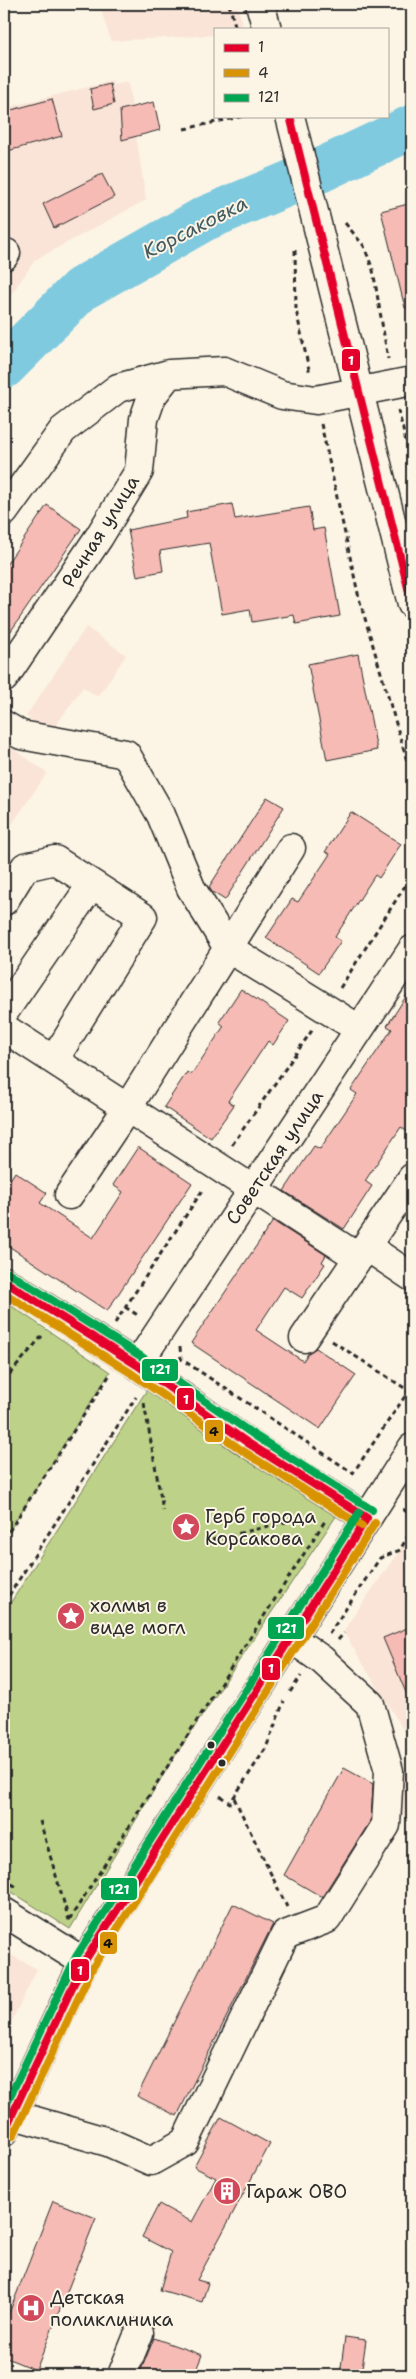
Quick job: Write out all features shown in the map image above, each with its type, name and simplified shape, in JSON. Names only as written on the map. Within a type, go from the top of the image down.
[{"type":"main road","points":[[260,4],[267,28]]},
{"type":"main road","points":[[291,121],[328,221],[359,391],[412,604]]},
{"type":"main road","points":[[4,512],[63,430],[118,388],[169,374],[224,370],[282,395],[316,400],[402,383]]},
{"type":"main road","name":"Речная улица","points":[[4,678],[98,537],[139,471],[144,419],[152,396],[169,374]]},
{"type":"main road","points":[[4,725],[21,735],[126,754],[161,816],[191,888],[228,948],[359,1029]]},
{"type":"main road","points":[[69,1195],[128,1107],[291,848]]},
{"type":"main road","points":[[4,901],[25,867],[55,860],[143,917],[54,1060]]},
{"type":"main road","points":[[4,1012],[92,884]]},
{"type":"main road","name":"Советская улица","points":[[139,1377],[253,1189],[412,950]]},
{"type":"main road","points":[[4,1028],[253,1189],[362,1252],[412,1277]]},
{"type":"main road","points":[[308,1333],[412,1178]]},
{"type":"main road","points":[[4,1282],[139,1377],[367,1518]]},
{"type":"main road","points":[[291,1638],[322,1660],[370,1704],[390,1770],[386,1825],[327,1919],[285,1934],[185,2142],[151,2161],[108,2142],[6,2119],[84,1962],[412,1448]]},
{"type":"main road","points":[[4,1912],[84,1962]]},
{"type":"main road","points":[[122,2375],[139,2333]]},
{"type":"path","points":[[229,4],[236,28]]},
{"type":"path","points":[[184,129],[235,118]]},
{"type":"path","points":[[328,221],[364,246],[373,270],[402,383],[412,465]]},
{"type":"path","points":[[294,246],[296,310],[359,598],[412,778]]},
{"type":"path","points":[[4,1381],[47,1330]]},
{"type":"path","points":[[308,1333],[409,1390]]},
{"type":"path","points":[[178,1340],[181,1359],[354,1473],[412,1386]]},
{"type":"path","points":[[4,1538],[111,1372]]},
{"type":"path","points":[[4,1603],[139,1377]]},
{"type":"path","points":[[143,1399],[163,1510]]},
{"type":"path","points":[[212,1540],[322,1513]]},
{"type":"path","points":[[40,1821],[69,1920],[326,1519]]},
{"type":"path","points":[[233,1798],[298,1929]]},
{"type":"shaded area","points":[[99,4],[237,4],[244,28],[214,28],[214,35],[111,41]]},
{"type":"shaded area","points":[[112,81],[113,85],[128,82],[146,200],[35,260],[4,305],[4,108]]},
{"type":"shaded area","points":[[86,627],[126,655],[98,697],[83,687],[51,733],[26,716]]},
{"type":"shaded area","points":[[4,742],[47,773],[4,836]]},
{"type":"shaded area","points":[[412,1533],[412,1744],[344,1633],[347,1625]]},
{"type":"shaded area","points":[[412,1757],[412,1823],[389,1805]]},
{"type":"shaded area","points":[[4,1951],[37,1969],[4,2037]]},
{"type":"green space","points":[[4,1301],[110,1372],[4,1539]]},
{"type":"green space","points":[[148,1388],[339,1512],[171,1762],[70,1929],[4,1887],[4,1613]]},
{"type":"building","points":[[110,84],[114,104],[94,109],[90,89]]},
{"type":"building","points":[[52,99],[62,136],[4,152],[4,112]]},
{"type":"building","points":[[154,102],[160,130],[122,140],[120,110]]},
{"type":"building","points":[[102,174],[114,197],[54,228],[43,204]]},
{"type":"building","points":[[412,203],[412,307],[405,308],[381,211]]},
{"type":"building","points":[[232,504],[235,519],[309,507],[313,530],[324,528],[340,616],[296,624],[294,615],[252,622],[250,609],[222,614],[209,543],[160,551],[163,571],[137,576],[128,530],[187,518],[186,512]]},
{"type":"building","points":[[47,505],[81,529],[4,641],[4,568]]},
{"type":"building","points":[[358,654],[377,750],[327,760],[308,664]]},
{"type":"building","points":[[267,797],[284,807],[225,900],[212,892],[209,887]]},
{"type":"building","points":[[351,812],[401,844],[379,878],[375,875],[335,937],[341,941],[319,973],[266,938],[292,899],[298,902],[330,854],[325,852]]},
{"type":"building","points":[[412,987],[412,1135],[401,1127],[365,1181],[372,1186],[344,1229],[284,1191],[314,1146],[320,1149],[357,1094],[351,1090],[392,1029],[387,1026]]},
{"type":"building","points":[[241,989],[289,1021],[273,1045],[268,1041],[228,1101],[234,1105],[211,1138],[164,1107],[187,1072],[191,1075],[224,1026],[219,1022]]},
{"type":"building","points":[[138,1147],[192,1183],[107,1311],[4,1243],[4,1189],[15,1172],[47,1193],[40,1203],[93,1238],[123,1192],[113,1185]]},
{"type":"building","points":[[273,1221],[326,1255],[322,1262],[325,1264],[302,1298],[284,1287],[256,1330],[303,1361],[309,1352],[316,1348],[356,1375],[320,1429],[191,1343]]},
{"type":"building","points":[[412,1626],[412,1707],[383,1638]]},
{"type":"building","points":[[344,1768],[373,1784],[371,1820],[322,1897],[284,1875]]},
{"type":"building","points":[[233,1904],[273,1924],[177,2116],[137,2096]]},
{"type":"building","name":"Гараж ОВО","points":[[221,2117],[270,2144],[197,2280],[208,2283],[202,2302],[160,2290],[171,2252],[142,2237],[159,2204],[192,2222],[216,2178],[194,2167]]},
{"type":"building","points":[[53,2201],[96,2218],[36,2370],[4,2357],[4,2326]]},
{"type":"building","points":[[345,2337],[366,2340],[361,2375],[340,2375]]},
{"type":"building","points":[[154,2338],[202,2355],[194,2375],[139,2375]]},
{"type":"waterway","name":"Корсаковка","points":[[4,366],[81,289],[204,219],[321,170],[412,127]]},
{"type":"transit line","name":"1","points":[[290,118],[412,604]]},
{"type":"transit line","name":"121","points":[[9,1273],[142,1357],[254,1435],[372,1510]]},
{"type":"transit line","name":"1","points":[[4,1281],[137,1365],[248,1443],[367,1518]]},
{"type":"transit line","name":"4","points":[[4,1293],[131,1373],[243,1451],[362,1526]]},
{"type":"transit line","name":"121","points":[[4,2109],[76,1957],[359,1513]]},
{"type":"transit line","name":"1","points":[[4,2132],[84,1962],[367,1518]]},
{"type":"transit line","name":"4","points":[[13,2136],[93,1967],[375,1523]]},
{"type":"place","name":"Герб города Корсакова","points":[[186,1527]]},
{"type":"place","name":"холмы в виде могл","points":[[71,1616]]},
{"type":"place","name":"Гараж ОВО","points":[[227,2191]]},
{"type":"place","name":"Детская поликлиника","points":[[31,2308]]}]
